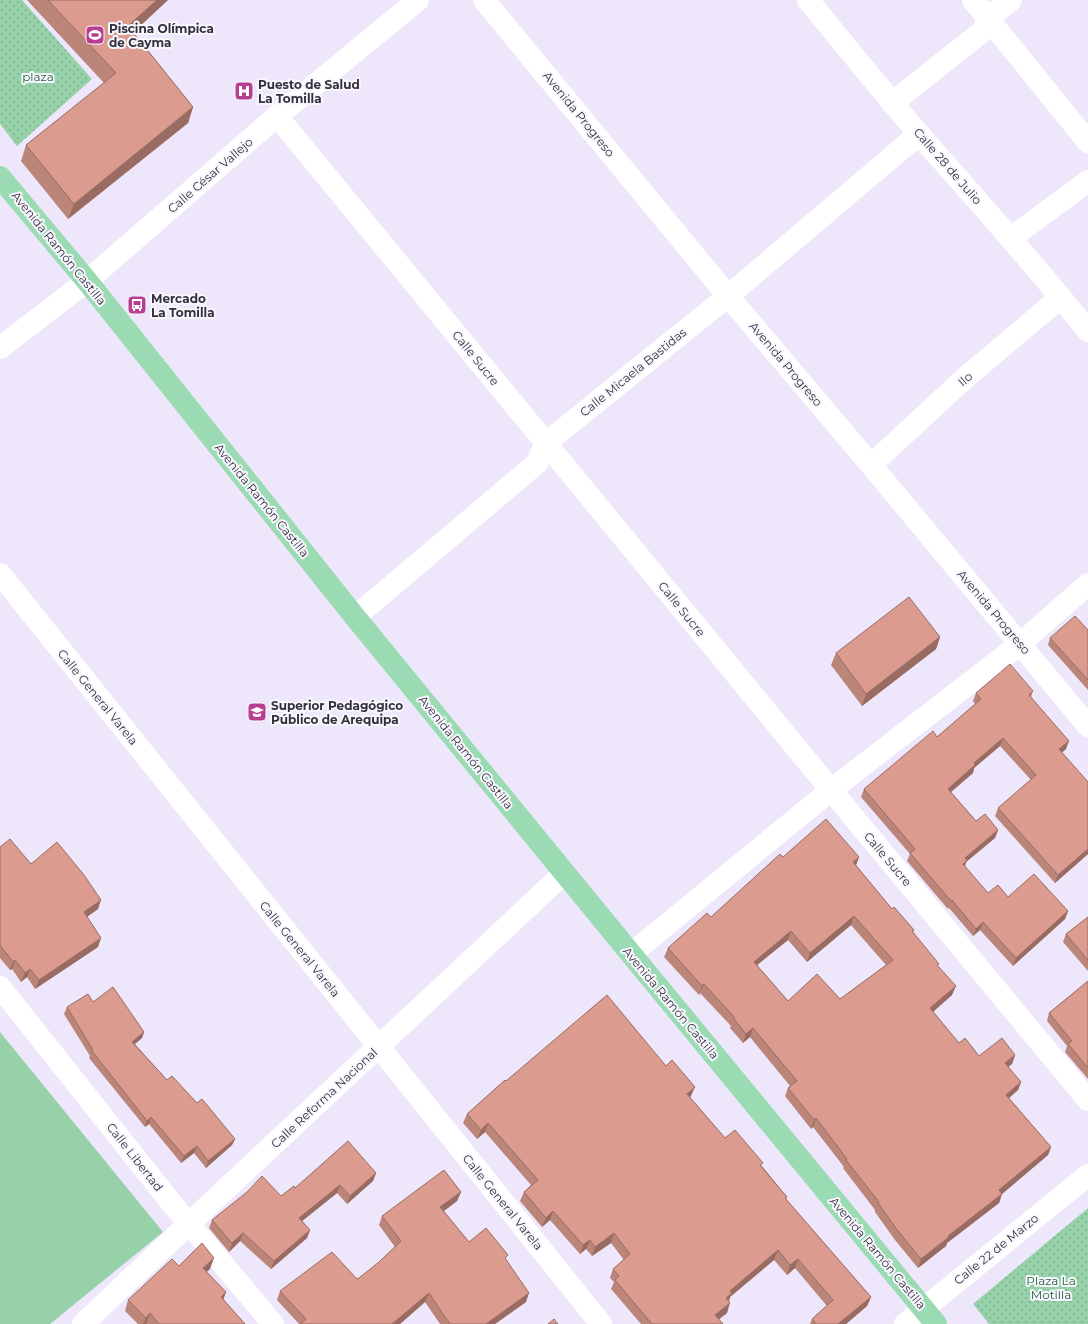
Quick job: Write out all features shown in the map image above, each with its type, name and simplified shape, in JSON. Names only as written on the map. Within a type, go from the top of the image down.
[{"type":"main road","name":"Avenida Ramón Castilla","points":[[0,177],[87,281],[355,617],[564,873],[930,1316]]},
{"type":"street","name":"Calle César Vallejo","points":[[0,348],[87,281],[277,116],[418,0]]},
{"type":"street","name":"Avenida Progreso","points":[[484,0],[728,296],[1088,726]]},
{"type":"street","name":"Calle 28 de Julio","points":[[808,0],[892,103],[1011,238],[1088,331]]},
{"type":"street","points":[[974,0],[1088,142]]},
{"type":"street","points":[[892,103],[982,31],[988,18],[1011,0]]},
{"type":"street","name":"Calle Sucre","points":[[277,116],[1088,1100]]},
{"type":"street","name":"Calle Micaela Bastidas","points":[[355,617],[538,463],[546,443],[728,296],[919,134]]},
{"type":"street","points":[[1011,238],[1088,182]]},
{"type":"street","name":"Ilo","points":[[871,465],[964,379],[1061,297]]},
{"type":"street","name":"Calle General Varela","points":[[0,574],[601,1324]]},
{"type":"street","points":[[631,954],[831,790],[1020,644],[1088,584]]},
{"type":"street","name":"Calle Reforma Nacional","points":[[83,1324],[188,1223],[379,1048],[564,873]]},
{"type":"street","name":"Calle Libertad","points":[[0,987],[169,1200],[273,1324]]},
{"type":"street","name":"Calle 22 de Marzo","points":[[905,1324],[930,1316],[1088,1175]]},
{"type":"green space","name":"plaza","points":[[0,0],[22,0],[92,79],[17,146],[0,124]]},
{"type":"green space","points":[[0,1032],[163,1232],[50,1324],[0,1324]]},
{"type":"green space","name":"Plaza La Motilla","points":[[1088,1208],[1088,1324],[989,1324],[973,1304]]},
{"type":"building","points":[[48,0],[157,0],[128,26],[193,107],[74,204],[26,145],[116,73]]},
{"type":"building","points":[[909,597],[940,637],[866,694],[836,653]]},
{"type":"building","points":[[1075,616],[1088,630],[1088,680],[1050,638]]},
{"type":"building","points":[[1010,664],[1033,691],[1029,695],[1069,741],[1059,749],[1088,782],[1088,849],[1058,875],[998,808],[1036,775],[1003,738],[974,763],[975,765],[948,789],[976,821],[985,814],[998,830],[965,858],[967,860],[963,864],[988,893],[998,885],[1008,897],[1034,874],[1068,911],[1016,958],[983,922],[976,929],[910,853],[915,849],[864,789],[933,731],[937,737],[981,699],[976,693]]},
{"type":"building","points":[[826,819],[859,857],[853,862],[892,909],[894,907],[914,930],[912,931],[939,964],[937,965],[956,986],[930,1008],[959,1043],[965,1038],[979,1056],[1002,1038],[1015,1055],[1005,1063],[1021,1082],[1006,1095],[1051,1147],[999,1190],[1002,1194],[921,1259],[898,1231],[878,1203],[879,1202],[816,1118],[814,1120],[788,1088],[797,1081],[753,1028],[746,1034],[734,1019],[735,1018],[704,984],[702,986],[668,948],[707,913],[711,917],[780,854],[783,857]],"holes":[[[854,916],[893,960],[840,999],[817,974],[788,1001],[754,962],[791,931],[810,953]]]},
{"type":"building","points":[[10,839],[31,864],[57,842],[84,875],[101,900],[84,912],[101,938],[39,980],[30,969],[25,973],[15,960],[13,962],[0,945],[0,847]]},
{"type":"building","points":[[1088,917],[1088,960],[1066,934]]},
{"type":"building","points":[[1088,981],[1088,1068],[1068,1044],[1072,1041],[1049,1013]]},
{"type":"building","points":[[113,987],[144,1032],[132,1042],[167,1080],[172,1076],[197,1103],[202,1099],[235,1139],[208,1161],[197,1146],[184,1156],[151,1117],[147,1121],[92,1051],[93,1050],[67,1007],[88,994],[93,1002]]},
{"type":"building","points":[[607,995],[666,1066],[672,1060],[695,1087],[687,1094],[725,1138],[735,1130],[763,1163],[760,1165],[787,1197],[785,1198],[871,1297],[838,1324],[816,1324],[812,1319],[833,1300],[798,1259],[790,1265],[778,1250],[730,1291],[732,1293],[726,1298],[730,1303],[715,1315],[723,1324],[652,1324],[615,1280],[619,1276],[613,1269],[630,1254],[614,1233],[595,1247],[590,1240],[583,1245],[553,1211],[546,1218],[524,1192],[538,1180],[488,1123],[481,1130],[467,1114],[505,1080],[506,1081]]},
{"type":"building","points":[[348,1141],[376,1173],[350,1196],[340,1185],[299,1218],[310,1230],[274,1261],[243,1233],[232,1243],[212,1220],[247,1192],[262,1176],[281,1196],[294,1186],[295,1188]]},
{"type":"building","points":[[444,1170],[461,1192],[440,1207],[469,1242],[486,1228],[508,1255],[505,1258],[529,1293],[486,1324],[450,1324],[429,1293],[392,1324],[301,1324],[306,1319],[280,1291],[332,1252],[357,1279],[359,1278],[379,1262],[401,1241],[382,1216]]},
{"type":"building","points":[[202,1243],[214,1258],[203,1268],[226,1292],[221,1297],[245,1324],[159,1324],[150,1313],[146,1318],[128,1300],[172,1259],[179,1266]]},
{"type":"building","points":[[554,1319],[558,1324],[548,1324]]},
{"type":"place","name":"Piscina Olímpica de Cayma","points":[[95,35]]},
{"type":"place","name":"Puesto de Salud La Tomilla","points":[[244,91]]},
{"type":"place","name":"Mercado La Tomilla","points":[[137,305]]},
{"type":"place","name":"Superior Pedagógico Público de Arequipa","points":[[257,712]]}]
